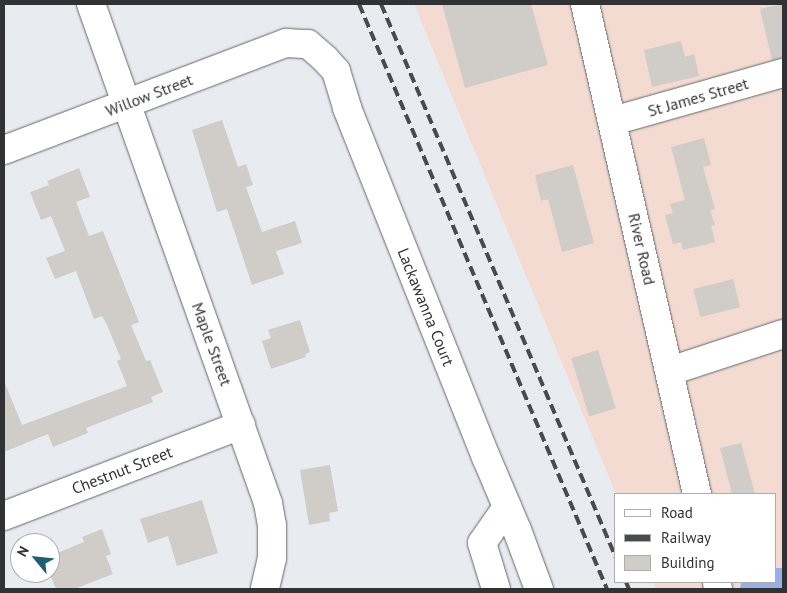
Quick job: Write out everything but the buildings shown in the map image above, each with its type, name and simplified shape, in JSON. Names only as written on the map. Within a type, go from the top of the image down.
[{"type":"street","name":"Maple Street","points":[[91,4],[268,503],[272,525],[272,558],[265,589]]},
{"type":"street","name":"River Road","points":[[585,4],[698,493]]},
{"type":"street","name":"Willow Street","points":[[4,150],[286,43],[295,43]]},
{"type":"street","name":"Lackawanna Court","points":[[295,43],[308,44],[336,71],[351,117],[539,589]]},
{"type":"street","name":"St James Street","points":[[613,121],[783,73]]},
{"type":"street","points":[[670,371],[783,334]]},
{"type":"street","name":"Chestnut Street","points":[[4,516],[241,425]]},
{"type":"street","points":[[496,589],[482,543],[507,506]]},
{"type":"shaded area","points":[[414,4],[783,4],[783,589],[656,589],[653,583],[777,583],[777,493],[616,493]]},
{"type":"shaded area","points":[[777,568],[783,568],[783,589],[740,589],[741,583],[777,583]]},
{"type":"railway","points":[[359,4],[607,589]]},
{"type":"railway","points":[[381,4],[614,553]]},
{"type":"railway","points":[[626,583],[629,589]]}]
